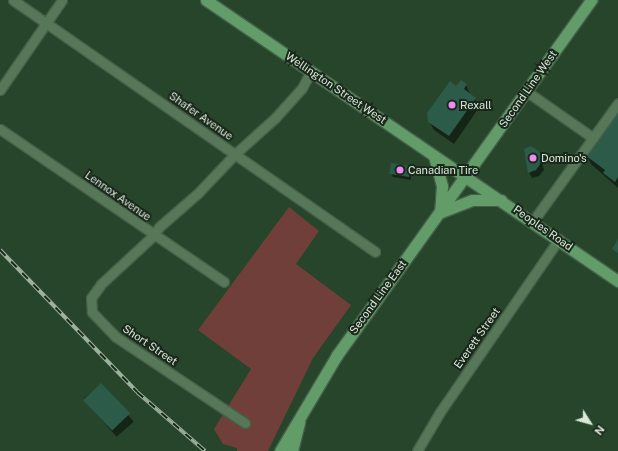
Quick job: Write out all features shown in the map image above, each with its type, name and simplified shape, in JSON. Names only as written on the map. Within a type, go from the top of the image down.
[{"type":"main road","name":"Wellington Street West","points":[[206,0],[466,177]]},
{"type":"main road","name":"Second Line West","points":[[466,177],[591,0]]},
{"type":"main road","points":[[434,156],[442,186],[440,212],[472,200],[502,200]]},
{"type":"main road","name":"Peoples Road","points":[[466,177],[618,280]]},
{"type":"main road","name":"Second Line East","points":[[280,451],[286,438],[299,422],[337,355],[466,177]]},
{"type":"main road","name":"Second Line East","points":[[292,451],[299,422]]},
{"type":"street","name":"Shafer Avenue","points":[[13,0],[375,252]]},
{"type":"street","points":[[0,90],[62,0]]},
{"type":"street","name":"Short Street","points":[[245,423],[116,337],[92,312],[91,298],[101,284],[154,235],[160,226],[198,193],[235,154],[275,118],[302,88],[311,71]]},
{"type":"street","points":[[526,91],[593,138]]},
{"type":"street","points":[[533,221],[618,103]]},
{"type":"street","name":"Lennox Avenue","points":[[0,129],[224,282]]},
{"type":"street","name":"Everett Street","points":[[417,451],[440,412],[559,239]]},
{"type":"shaded area","points":[[289,207],[319,231],[296,264],[351,305],[313,358],[268,451],[237,451],[237,448],[223,444],[214,429],[251,369],[198,330]]},
{"type":"building","name":"Rexall","points":[[461,80],[467,84],[464,89],[476,98],[449,136],[428,122],[427,113],[450,81],[456,86]]},
{"type":"building","points":[[618,110],[618,177],[615,182],[603,173],[605,170],[585,155]]},
{"type":"building","name":"Domino's","points":[[531,146],[540,152],[541,163],[536,170],[528,173],[524,149]]},
{"type":"building","name":"Canadian Tire","points":[[391,163],[411,166],[409,177],[389,174]]},
{"type":"building","points":[[618,239],[618,253],[612,249]]},
{"type":"building","points":[[101,383],[130,413],[112,431],[83,400]]},
{"type":"railway","points":[[0,250],[137,392],[205,451]]},
{"type":"place","name":"Rexall","points":[[452,105]]},
{"type":"place","name":"Domino's","points":[[533,158]]},
{"type":"place","name":"Canadian Tire","points":[[400,170]]}]
